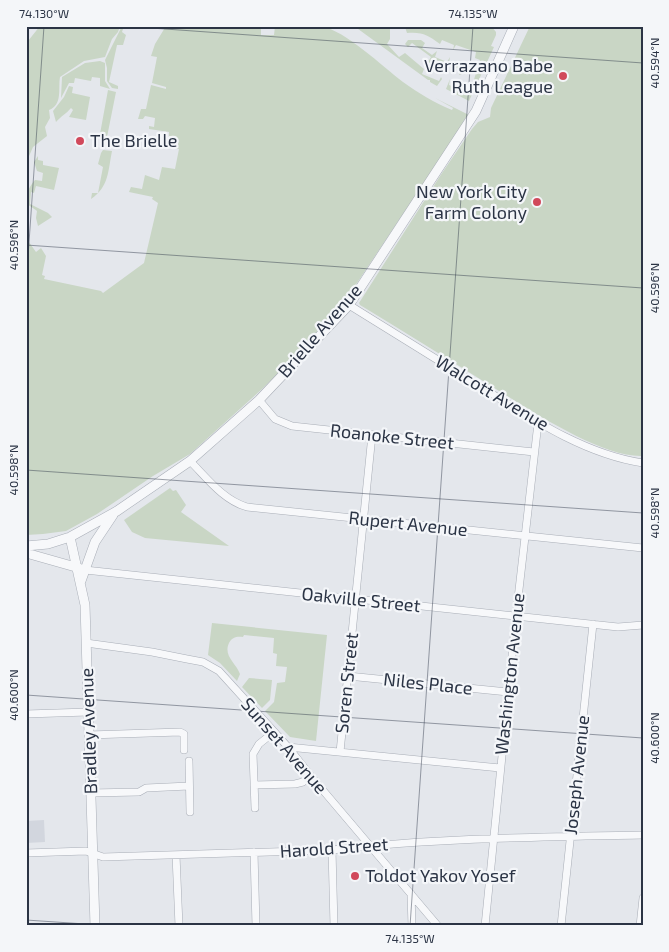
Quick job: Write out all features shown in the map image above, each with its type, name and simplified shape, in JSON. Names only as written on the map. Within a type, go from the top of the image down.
[{"type":"street","name":"Brielle Avenue","points":[[26,546],[48,544],[70,537],[117,511],[190,461],[260,400],[349,305],[476,111],[514,26]]},
{"type":"street","name":"Walcott Avenue","points":[[349,305],[538,422],[621,460],[643,463]]},
{"type":"street","name":"Roanoke Street","points":[[260,400],[275,419],[287,424],[534,452]]},
{"type":"street","name":"Washington Avenue","points":[[485,926],[500,768],[538,422]]},
{"type":"street","name":"Soren Street","points":[[340,752],[372,435]]},
{"type":"street","name":"Rupert Avenue","points":[[190,461],[224,496],[236,504],[247,507],[643,548]]},
{"type":"street","name":"Brielle Avenue","points":[[80,582],[80,569],[103,528],[117,511]]},
{"type":"street","points":[[70,537],[80,569]]},
{"type":"street","points":[[26,553],[80,569]]},
{"type":"street","name":"Oakville Street","points":[[80,569],[618,627],[640,625]]},
{"type":"street","name":"Bradley Avenue","points":[[80,582],[85,605],[95,926]]},
{"type":"street","name":"Joseph Avenue","points":[[561,926],[593,624]]},
{"type":"street","name":"Sunset Avenue","points":[[86,643],[152,652],[203,662],[219,671],[288,747],[369,846],[438,926]]},
{"type":"street","name":"Niles Place","points":[[348,676],[508,692]]},
{"type":"street","points":[[26,714],[88,712]]},
{"type":"street","points":[[89,735],[182,732],[184,734],[184,750]]},
{"type":"street","points":[[254,808],[253,761],[255,750],[274,732]]},
{"type":"street","points":[[288,747],[500,768]]},
{"type":"street","points":[[189,761],[190,812]]},
{"type":"street","points":[[254,785],[295,784],[303,782],[310,775]]},
{"type":"street","points":[[91,793],[139,792],[146,788],[189,786]]},
{"type":"street","name":"Harold Street","points":[[26,853],[86,851],[103,857],[176,855],[332,850],[493,839],[643,835]]},
{"type":"street","points":[[332,850],[334,926]]},
{"type":"street","points":[[254,852],[256,926]]},
{"type":"street","points":[[176,855],[179,926]]},
{"type":"street","points":[[411,893],[412,926]]},
{"type":"street","points":[[640,926],[643,898]]},
{"type":"shaded area","points":[[44,820],[45,842],[26,843],[26,821]]},
{"type":"green space","points":[[40,26],[120,26],[112,39],[105,57],[84,61],[60,77],[58,100],[53,108],[49,110],[50,118],[45,127],[47,136],[33,147],[26,163],[26,45]]},
{"type":"green space","points":[[122,26],[124,26],[122,32],[126,35],[123,45],[117,45],[109,82],[118,86],[118,89],[112,88],[107,81],[105,60]]},
{"type":"green space","points":[[166,26],[256,26],[256,28],[261,28],[261,35],[274,35],[275,26],[321,26],[331,29],[352,42],[421,94],[452,110],[453,108],[435,98],[469,115],[345,301],[297,355],[262,389],[190,454],[153,476],[97,514],[66,531],[26,535],[26,238],[36,252],[41,248],[46,256],[42,275],[45,276],[44,279],[103,293],[144,263],[158,203],[152,199],[153,197],[129,192],[131,187],[142,189],[145,175],[159,180],[162,167],[175,169],[179,149],[175,148],[176,142],[172,141],[173,137],[169,136],[169,132],[149,129],[149,126],[154,127],[155,118],[145,116],[143,119],[138,119],[141,109],[146,109],[151,85],[166,89],[166,87],[152,83],[157,57],[151,56],[155,44]]},
{"type":"green space","points":[[354,26],[491,26],[496,35],[491,46],[494,47],[469,101],[446,89],[450,79],[449,85],[463,90],[466,84],[472,86],[476,73],[471,71],[472,69],[477,70],[480,60],[475,58],[476,52],[456,45],[453,50],[454,45],[442,40],[440,44],[428,36],[418,33],[407,33],[405,27],[390,28],[390,39],[387,44],[399,57],[405,53],[424,69],[422,74],[439,81],[441,77],[442,79],[437,86]]},
{"type":"green space","points":[[530,26],[643,26],[643,456],[625,454],[605,448],[561,428],[359,303],[472,129],[478,122],[490,117],[491,108]]},
{"type":"green space","points":[[408,40],[421,40],[425,43],[422,48],[432,55],[437,51],[435,57],[447,62],[450,57],[449,63],[461,67],[464,62],[466,63],[462,74],[459,75],[461,69],[448,65],[446,70],[444,70],[446,64],[434,59],[432,64],[428,62],[431,57],[412,43],[408,47],[405,44]]},
{"type":"green space","points":[[100,61],[105,63],[105,81],[110,89],[100,86],[100,78],[92,77],[91,81],[75,78],[74,83],[69,83],[61,98],[62,77],[85,63]]},
{"type":"green space","points":[[69,86],[73,87],[72,93],[90,97],[86,120],[69,117],[73,110],[71,108],[56,122],[53,111],[64,97]]},
{"type":"green space","points":[[108,90],[116,92],[107,137],[100,134]]},
{"type":"green space","points":[[103,150],[112,151],[104,184],[98,193],[103,167],[98,164]]},
{"type":"green space","points":[[38,156],[38,160],[43,161],[43,165],[59,168],[54,190],[36,186],[34,193],[31,192],[30,204],[52,217],[38,226],[37,211],[28,204],[26,197],[35,180],[42,181],[43,173],[37,171],[34,162]]},
{"type":"green space","points":[[92,193],[97,194],[91,199]]},
{"type":"green space","points":[[170,488],[173,491],[176,490],[186,505],[181,512],[229,546],[145,538],[132,532],[124,520]]},
{"type":"green space","points":[[212,623],[327,635],[316,741],[290,737],[265,711],[274,702],[277,683],[285,682],[287,667],[276,666],[277,654],[273,653],[274,638],[244,635],[243,637],[235,637],[230,641],[228,648],[229,656],[240,674],[237,681],[220,663],[208,655]]},
{"type":"green space","points":[[249,678],[272,680],[270,700],[262,708],[242,687]]},
{"type":"place","name":"Verrazano Babe Ruth League","points":[[563,76]]},
{"type":"place","name":"The Brielle","points":[[80,141]]},
{"type":"place","name":"New York City Farm Colony","points":[[537,202]]},
{"type":"place","name":"Toldot Yakov Yosef","points":[[355,876]]}]
